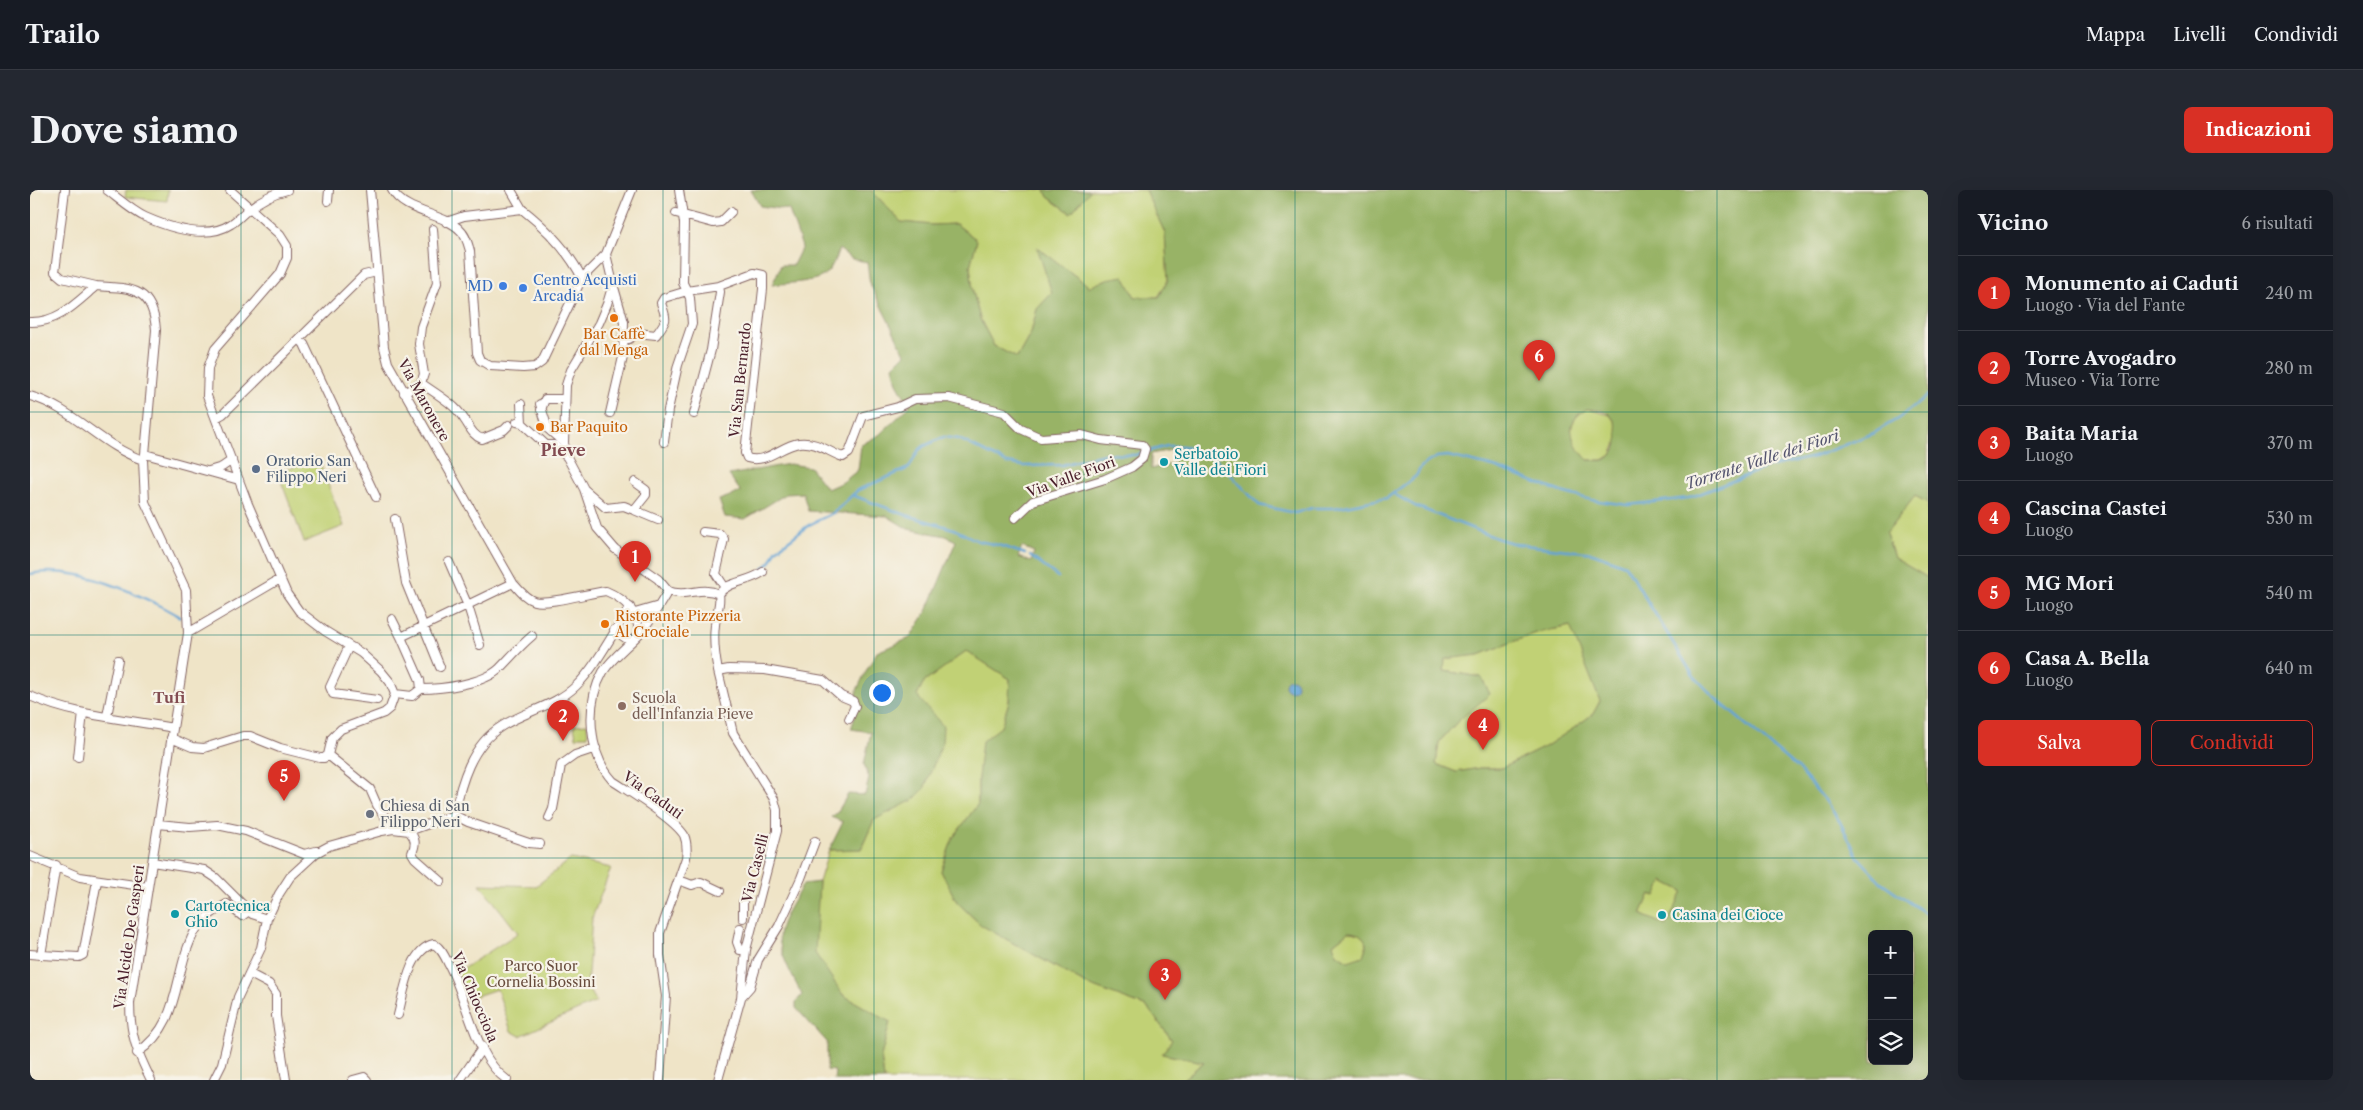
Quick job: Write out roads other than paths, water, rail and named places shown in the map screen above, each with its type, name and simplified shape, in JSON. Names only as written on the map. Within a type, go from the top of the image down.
[{"type":"street","name":"Via Alcide De Gasperi","points":[[65,190],[54,266],[56,272],[62,278],[96,286],[136,290],[149,301],[155,312],[156,330],[144,457],[145,502],[186,590],[188,633],[130,1003],[130,1025],[137,1053],[151,1080]]},
{"type":"street","points":[[107,190],[144,217],[166,225],[206,232],[216,231],[229,226],[249,209],[277,193],[287,190]]},
{"type":"street","points":[[171,738],[192,747],[204,748],[243,736],[250,736],[280,748],[324,758],[328,755],[332,738],[341,729],[384,713],[390,708],[395,694],[390,682],[381,671],[361,653],[299,611],[287,594],[239,480],[207,396],[208,368],[214,349],[280,274],[288,258],[287,246],[280,235],[230,190]]},
{"type":"street","points":[[328,190],[328,201]]},
{"type":"street","name":"Via Maronere","points":[[370,190],[384,347],[388,363],[513,583],[520,592],[534,601],[545,602],[606,591],[615,595],[633,610]]},
{"type":"street","points":[[392,190],[394,195],[406,203],[460,229],[470,251],[477,353],[484,364],[523,368],[535,367],[542,362],[582,278],[606,254],[632,190]]},
{"type":"street","points":[[511,190],[522,209],[560,245],[574,263],[582,278]]},
{"type":"street","points":[[664,442],[668,410],[678,365],[692,324],[690,298],[683,283],[684,223],[679,214],[679,190]]},
{"type":"street","points":[[446,222],[464,216],[522,209]]},
{"type":"street","points":[[679,214],[713,223],[721,222],[731,212]]},
{"type":"street","points":[[404,393],[421,383],[424,374],[419,344],[421,327],[437,283],[433,229]]},
{"type":"street","points":[[606,254],[624,322],[622,339],[623,357],[610,413]]},
{"type":"street","points":[[216,418],[223,414],[364,275],[377,272]]},
{"type":"street","name":"Via San Bernardo","points":[[622,339],[629,339],[637,333],[656,335],[666,319],[667,313],[661,303],[664,298],[687,291],[719,286],[754,273],[763,274],[763,289],[745,453],[747,458],[759,460],[799,443],[818,444],[843,457],[849,453],[863,416],[906,402]]},
{"type":"street","points":[[613,284],[599,323],[570,370],[565,398],[564,443],[567,457],[584,489],[597,528],[615,549],[658,579],[668,591],[678,594],[708,589],[719,594],[724,586],[748,581],[763,572]]},
{"type":"street","points":[[30,322],[57,318],[96,286]]},
{"type":"street","points":[[694,414],[711,350],[720,292],[719,286]]},
{"type":"street","points":[[298,339],[304,344],[376,497]]},
{"type":"street","points":[[421,383],[460,413],[475,437],[482,440],[504,430],[509,425]]},
{"type":"street","points":[[30,396],[48,401],[73,416],[126,455],[209,471],[221,477],[239,480]]},
{"type":"street","points":[[564,443],[548,429],[540,408],[545,399],[565,398]]},
{"type":"street","name":"Via Valle Fiori","points":[[906,402],[915,399],[949,398],[1004,412],[1021,429],[1041,438],[1082,435],[1101,440],[1142,445],[1145,449],[1142,459],[1132,467],[1105,479],[1033,501],[1015,518]]},
{"type":"street","points":[[521,404],[520,422],[546,445],[554,444],[567,457]]},
{"type":"street","points":[[209,471],[222,467],[232,460]]},
{"type":"street","points":[[634,510],[646,495],[646,490],[635,482]]},
{"type":"street","points":[[584,489],[606,508],[624,506],[658,520]]},
{"type":"street","points":[[395,519],[406,583],[440,667]]},
{"type":"street","points":[[703,532],[720,534],[724,539],[716,574],[724,586]]},
{"type":"street","points":[[449,562],[468,606],[480,645]]},
{"type":"street","points":[[188,633],[280,579]]},
{"type":"street","points":[[401,637],[513,583]]},
{"type":"street","name":"Via Caduti","points":[[660,1080],[666,996],[660,955],[660,933],[664,916],[686,858],[684,836],[676,826],[658,812],[613,781],[601,763],[596,748],[591,713],[603,672],[639,633],[668,591]]},
{"type":"street","name":"Via Caselli","points":[[718,1080],[741,998],[746,950],[777,831],[777,810],[774,799],[733,733],[718,672],[714,652],[719,594]]},
{"type":"street","points":[[454,815],[466,771],[487,739],[502,726],[542,708],[574,688],[585,677],[614,630],[633,610],[659,606]]},
{"type":"street","points":[[633,610],[639,633]]},
{"type":"street","points":[[392,619],[420,680],[421,688]]},
{"type":"street","points":[[614,630],[631,642]]},
{"type":"street","points":[[395,694],[412,696],[421,688],[450,686],[490,675],[499,669],[532,636]]},
{"type":"street","points":[[349,646],[330,687],[333,694],[377,700]]},
{"type":"street","points":[[107,716],[118,660]]},
{"type":"street","points":[[718,672],[728,669],[765,670],[822,680],[841,696],[853,701],[854,706],[849,720]]},
{"type":"street","points":[[30,696],[46,703],[83,713],[173,728]]},
{"type":"street","points":[[78,757],[83,713]]},
{"type":"street","points":[[549,818],[553,809],[561,765],[575,755],[596,748]]},
{"type":"street","points":[[328,755],[370,789],[377,805],[391,825],[413,830],[454,815],[468,822],[529,843],[540,844]]},
{"type":"street","points":[[158,824],[190,827],[216,825],[246,832],[304,854],[382,831],[391,825]]},
{"type":"street","points":[[413,830],[416,846],[412,853],[415,858],[441,881]]},
{"type":"street","points":[[741,998],[750,987],[758,960],[779,926],[801,878],[815,841]]},
{"type":"street","points":[[214,1080],[222,1064],[238,997],[261,948],[267,919],[283,886],[316,853],[325,848]]},
{"type":"street","points":[[30,856],[56,865],[80,877],[148,887]]},
{"type":"street","points":[[152,862],[204,870],[216,878],[249,911],[267,919]]},
{"type":"street","points":[[41,955],[56,865]]},
{"type":"street","points":[[679,880],[692,885],[702,882],[720,891]]},
{"type":"street","points":[[30,954],[79,957],[83,955],[97,881]]},
{"type":"street","points":[[743,902],[743,918]]},
{"type":"street","points":[[137,1053],[148,1046],[169,1017],[195,930],[210,914],[227,904],[242,916],[249,911]]},
{"type":"street","points":[[740,928],[737,942],[740,950],[746,950]]},
{"type":"street","name":"Via Chiocciola","points":[[398,1015],[414,961],[419,952],[427,945],[434,944],[440,947],[452,971],[468,1018],[495,1072],[507,1080]]},
{"type":"street","points":[[250,974],[269,984],[276,994],[276,1016],[286,1080]]},
{"type":"street","points":[[460,1080],[483,1047]]},
{"type":"street","points":[[353,1080],[364,1078],[367,1080]]},
{"type":"water","points":[[1291,679],[1297,685],[1291,691],[1285,685]]},
{"type":"waterway","name":"Torrente Valle dei Fiori","points":[[763,569],[771,561],[776,550],[809,525],[833,513],[858,490],[909,468],[918,451],[924,446],[944,437],[959,439],[1007,463],[1024,466],[1062,465],[1104,454],[1135,455],[1167,446],[1183,446],[1217,460],[1259,505],[1295,513],[1312,508],[1334,508],[1387,498],[1416,476],[1421,467],[1428,462],[1437,457],[1448,456],[1494,467],[1561,492],[1592,500],[1628,505],[1689,498],[1768,467],[1814,457],[1874,433],[1899,418],[1928,395]]},
{"type":"waterway","points":[[1394,494],[1415,506],[1499,539],[1516,544],[1593,553],[1625,565],[1693,675],[1716,699],[1798,769],[1825,800],[1840,822],[1858,857],[1881,882],[1928,915]]},
{"type":"waterway","points":[[852,495],[906,515],[954,529],[978,541],[1025,554]]},
{"type":"waterway","points":[[1030,556],[1058,577]]},
{"type":"waterway","points":[[30,574],[48,572],[68,573],[88,577],[147,599],[181,617]]},
{"type":"place","name":"MD","points":[[503,286]]},
{"type":"place","name":"Centro Acquisti Arcadia","points":[[523,288]]},
{"type":"place","name":"Bar Caffè dal Menga","points":[[614,318]]},
{"type":"place","name":"Casa A. Bella","points":[[1539,381]]},
{"type":"place","name":"Bar Paquito","points":[[540,427]]},
{"type":"place","name":"Serbatoio Valle dei Fiori","points":[[1164,462]]},
{"type":"place","name":"Oratorio San Filippo Neri","points":[[256,469]]},
{"type":"place","name":"Monumento ai Caduti","points":[[635,582]]},
{"type":"place","name":"Ristorante Pizzeria Al Crociale","points":[[605,624]]},
{"type":"place","name":"Scuola dell'Infanzia Pieve","points":[[622,706]]},
{"type":"place","name":"Torre Avogadro","points":[[563,741]]},
{"type":"place","name":"Cascina Castei","points":[[1483,750]]},
{"type":"place","name":"MG Mori","points":[[284,801]]},
{"type":"place","name":"Chiesa di San Filippo Neri","points":[[370,814]]},
{"type":"place","name":"Cartotecnica Ghio","points":[[175,914]]},
{"type":"place","name":"Casina dei Cioce","points":[[1662,915]]},
{"type":"place","name":"Baita Maria","points":[[1165,1000]]},
{"type":"district","name":"Pieve","points":[[563,450]]},
{"type":"district","name":"Tufi","points":[[169,698]]},
{"type":"park label","name":"Parco Suor Cornelia Bossini","points":[[541,974]]}]
